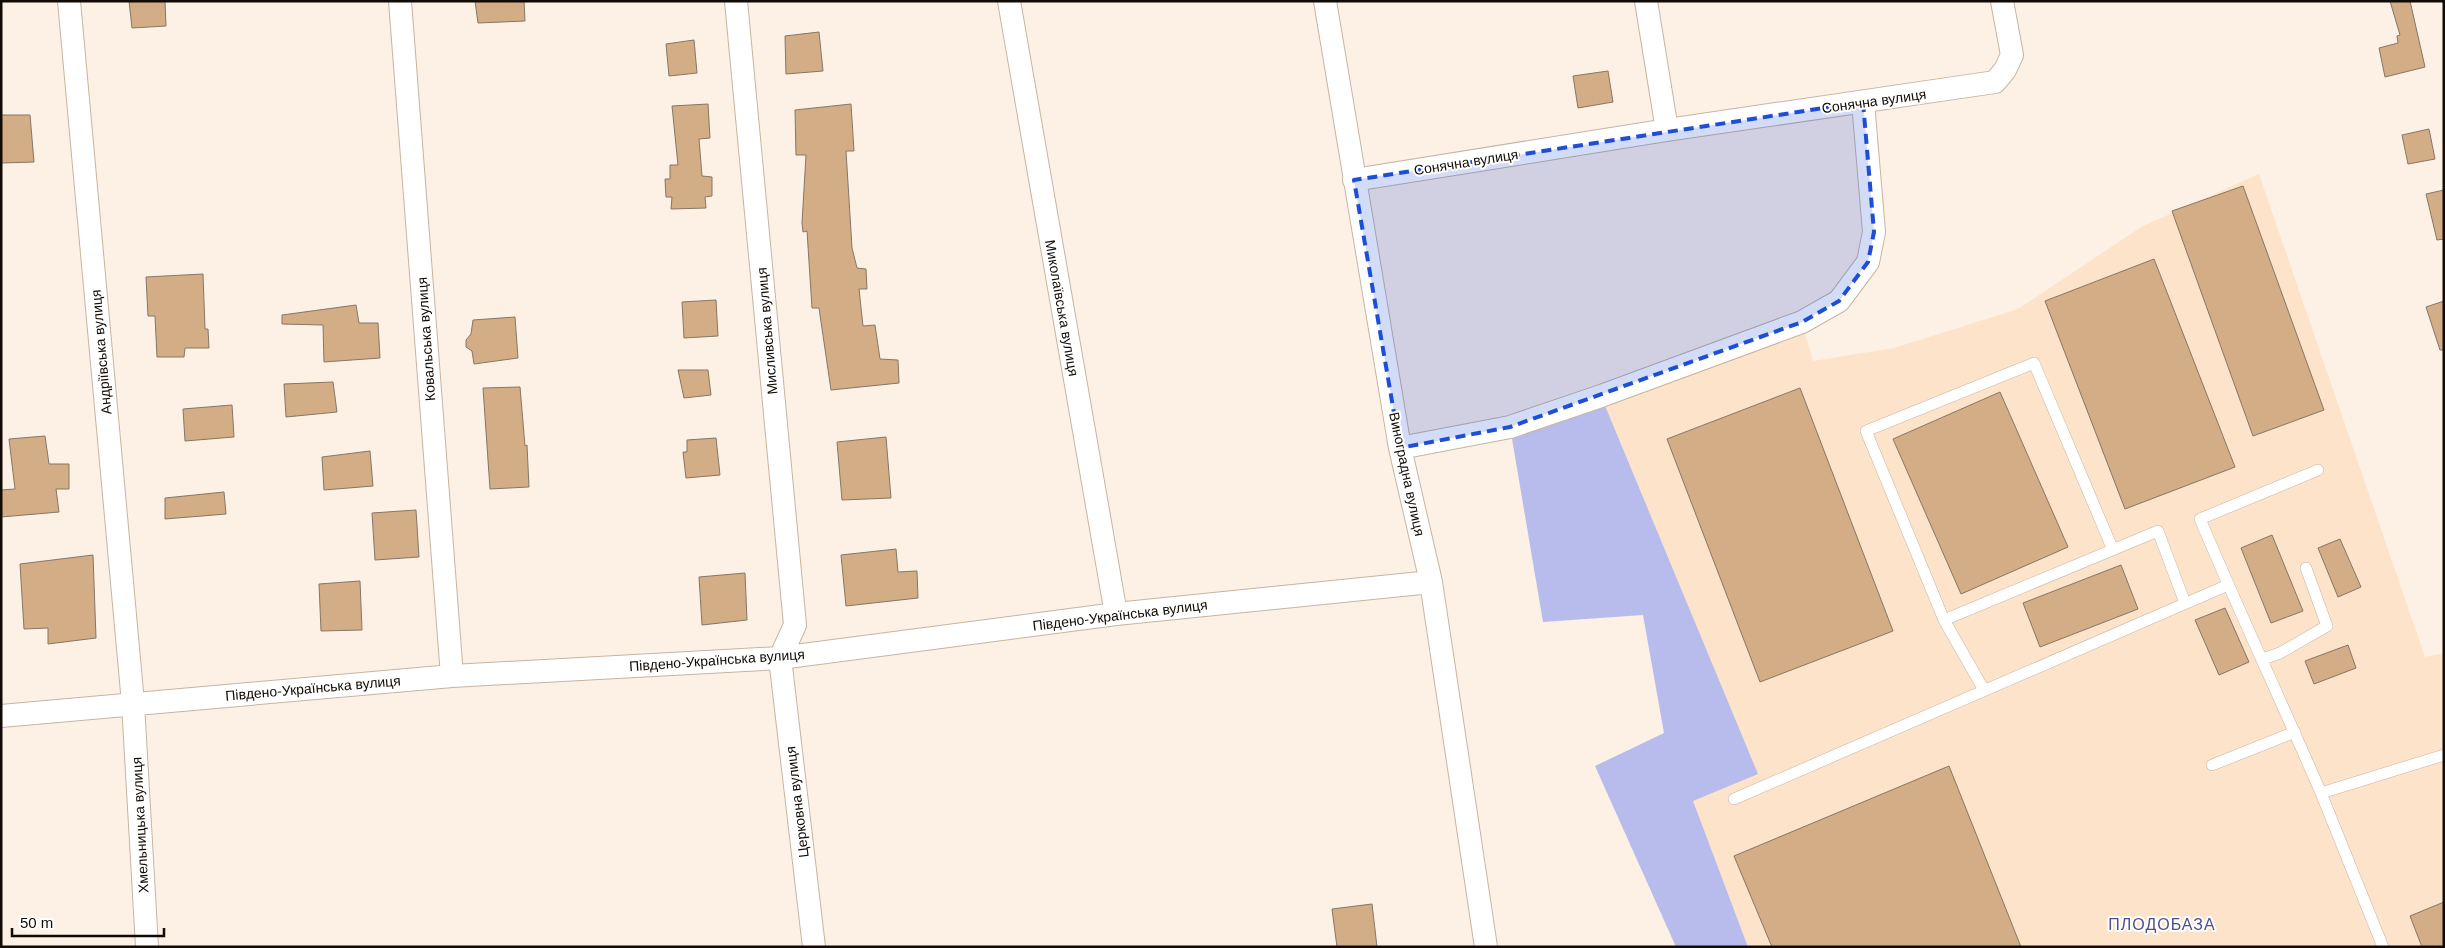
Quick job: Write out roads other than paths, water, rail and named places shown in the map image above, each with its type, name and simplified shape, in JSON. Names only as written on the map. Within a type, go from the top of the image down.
[{"type":"street","name":"Андріївська вулиця","points":[[69,1],[133,703]]},
{"type":"street","name":"Ковальська вулиця","points":[[400,1],[452,676]]},
{"type":"street","name":"Мисливська вулиця","points":[[736,1],[795,625],[780,658]]},
{"type":"street","name":"Миколаївська вулиця","points":[[1009,1],[1116,614]]},
{"type":"street","name":"Виноградна вулиця","points":[[1325,1],[1400,448],[1431,582],[1486,947]]},
{"type":"street","points":[[1646,1],[1667,130]]},
{"type":"street","name":"Сонячна вулиця","points":[[1354,180],[1667,130],[1995,82],[2005,70],[2012,56],[2002,1]]},
{"type":"street","points":[[1400,448],[1510,427],[1601,396],[1802,322],[1839,301],[1868,262],[1874,232],[1863,102]]},
{"type":"street","name":"Південо-Українська вулиця","points":[[1,716],[452,676],[780,658],[1116,614],[1431,582]]},
{"type":"street","name":"Церковна вулиця","points":[[780,658],[814,947]]},
{"type":"street","name":"Хмельницька вулиця","points":[[133,703],[147,947]]},
{"type":"lane","points":[[1984,690],[1944,620],[1866,432],[2034,363],[2113,550]]},
{"type":"lane","points":[[2318,470],[2200,519],[2321,792],[2383,947]]},
{"type":"lane","points":[[1944,620],[2158,531],[2185,603]]},
{"type":"lane","points":[[2263,659],[2280,653],[2327,626],[2306,568]]},
{"type":"lane","points":[[1734,799],[2228,585]]},
{"type":"lane","points":[[2212,765],[2295,732]]},
{"type":"lane","points":[[2321,792],[2444,755]]},
{"type":"district","name":"ПЛОДОБАЗА","points":[[2162,924]]}]
